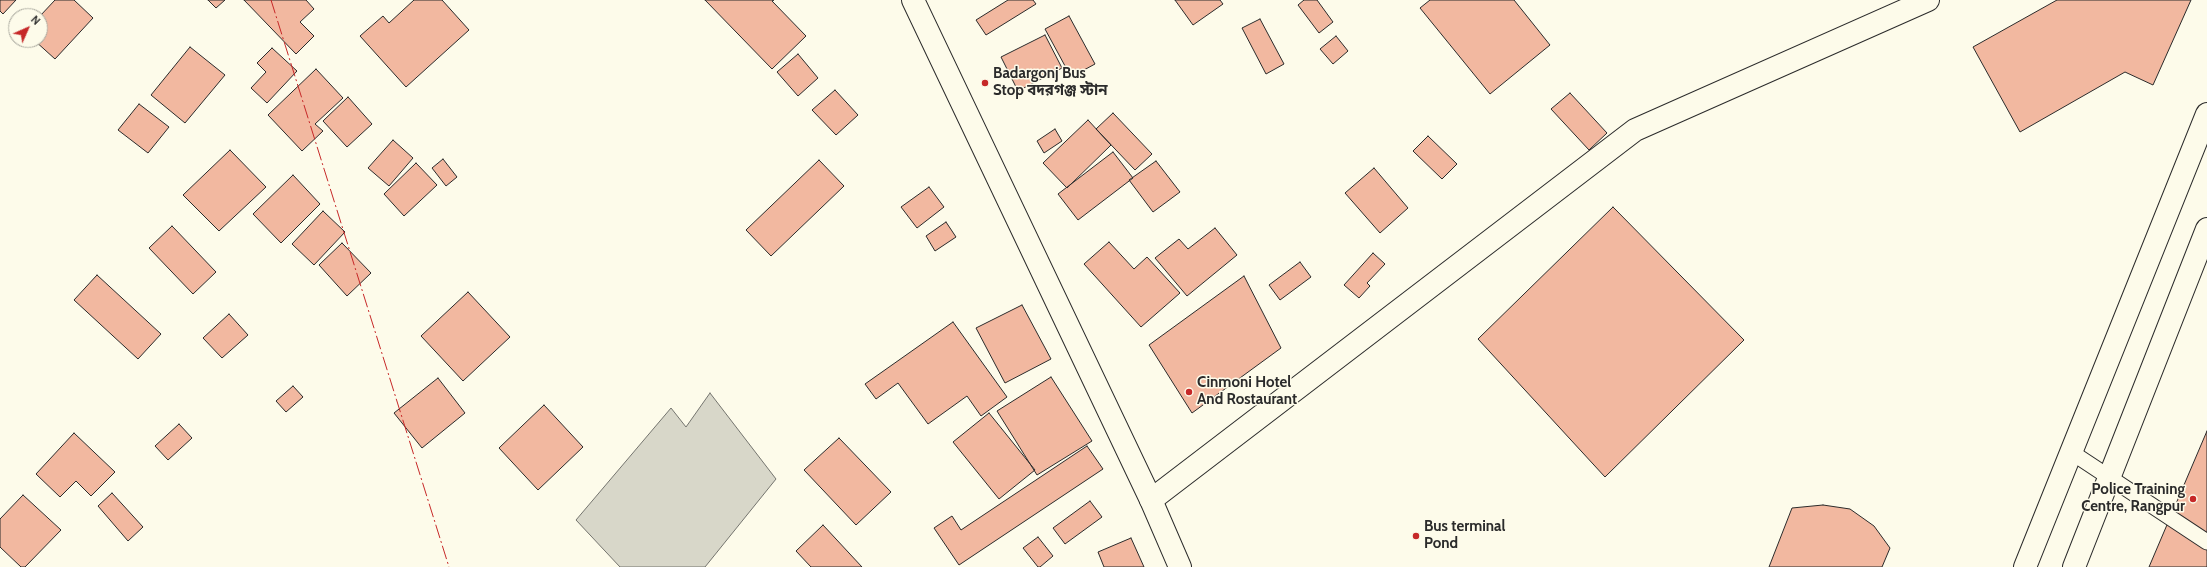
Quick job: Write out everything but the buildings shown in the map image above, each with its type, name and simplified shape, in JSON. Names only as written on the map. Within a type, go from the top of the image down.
[{"type":"main road","points":[[914,0],[1151,500],[1180,567]]},
{"type":"main road","points":[[1151,500],[1635,130],[1928,0]]},
{"type":"main road","points":[[2025,567],[2207,114]]},
{"type":"main road","points":[[2074,567],[2207,229]]},
{"type":"lane","points":[[2071,452],[2207,542]]},
{"type":"shaded area","points":[[710,393],[776,479],[705,567],[620,567],[576,520],[671,408],[686,427]]},
{"type":"power","points":[[271,0],[449,567]]},
{"type":"place","name":"Badargonj Bus Stop বদরগঞ্জ স্টান","points":[[985,83]]},
{"type":"place","name":"Cinmoni Hotel And Rostaurant","points":[[1189,392]]},
{"type":"place","name":"Police Training Centre, Rangpur","points":[[2193,499]]},
{"type":"place","name":"Bus terminal Pond","points":[[1416,536]]}]
